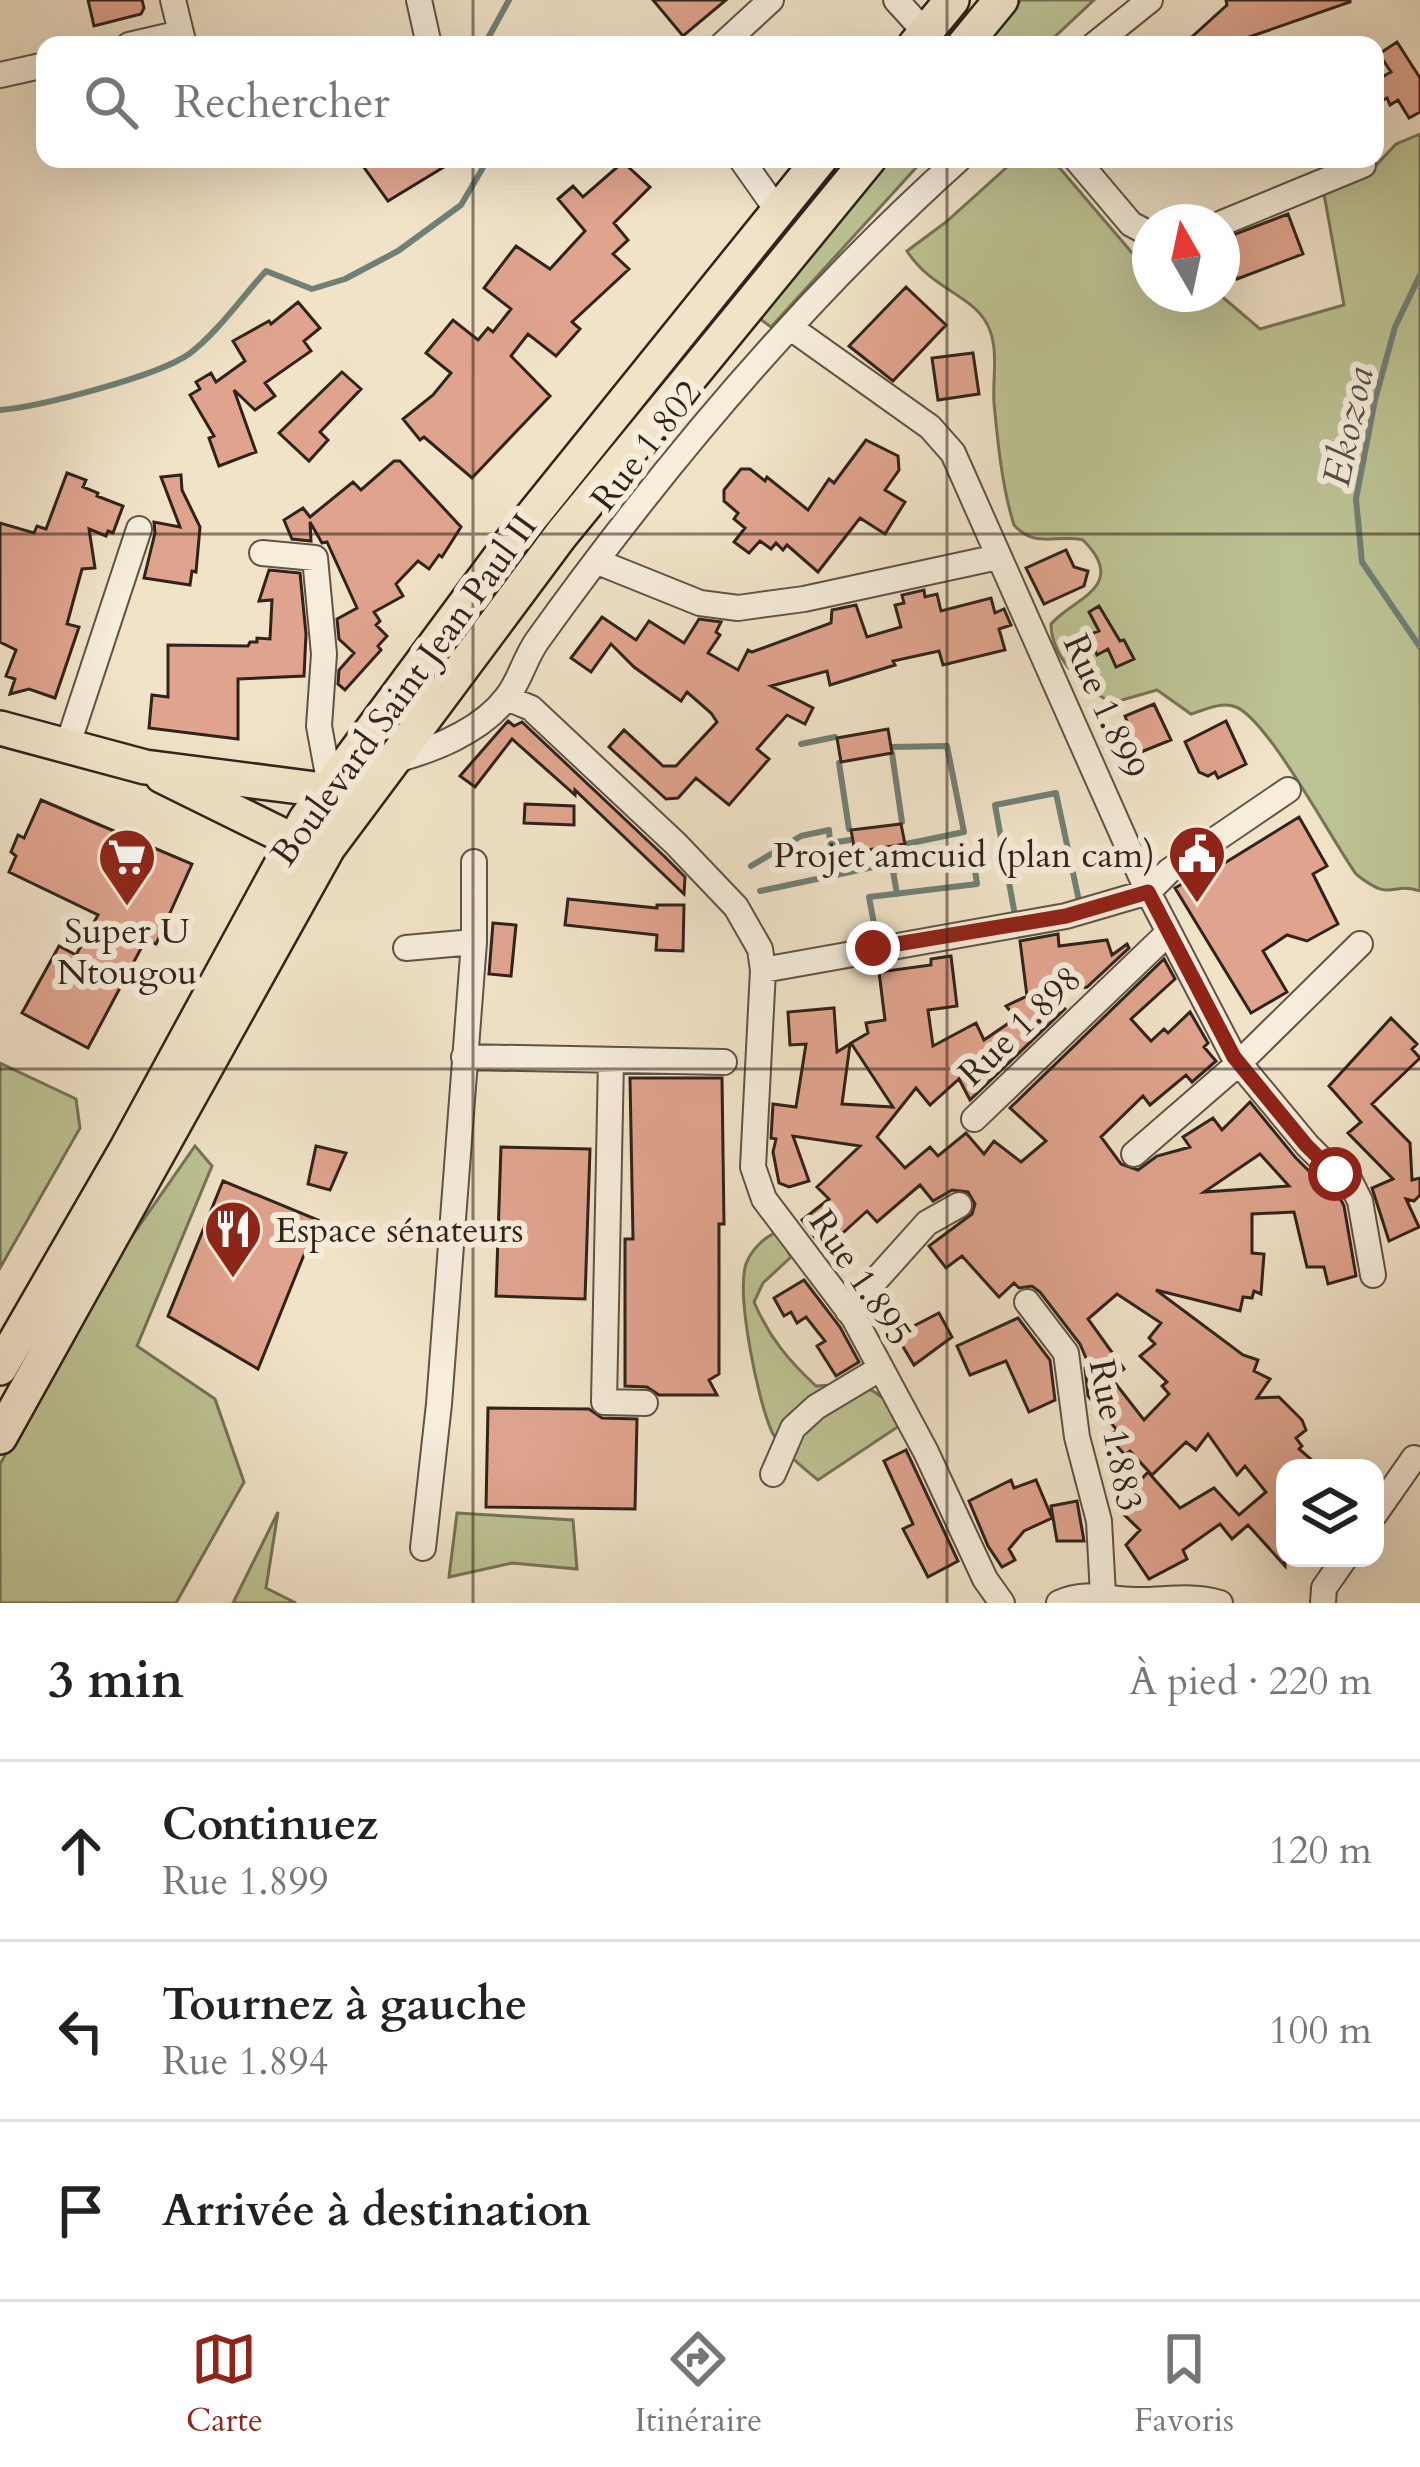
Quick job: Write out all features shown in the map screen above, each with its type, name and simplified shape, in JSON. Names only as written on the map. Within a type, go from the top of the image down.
[{"type":"main road","points":[[922,36],[952,0]]},
{"type":"main road","points":[[971,36],[1001,0]]},
{"type":"main road","name":"Boulevard Saint Jean Paul II","points":[[0,1368],[128,1148],[292,840],[508,546],[812,168]]},
{"type":"main road","name":"Boulevard Saint Jean Paul II","points":[[0,1437],[328,848],[561,535],[862,168]]},
{"type":"main road","points":[[0,728],[145,767],[367,796]]},
{"type":"main road","points":[[145,767],[292,840],[328,848]]},
{"type":"street","points":[[173,0],[182,36]]},
{"type":"street","points":[[418,0],[427,36]]},
{"type":"street","points":[[732,36],[771,0]]},
{"type":"street","points":[[896,0],[919,36]]},
{"type":"street","points":[[1105,36],[1150,0]]},
{"type":"street","points":[[0,75],[36,67]]},
{"type":"street","points":[[747,168],[777,210]]},
{"type":"street","name":"Rue 1.802","points":[[390,762],[456,738],[507,698],[534,645],[762,358],[950,168]]},
{"type":"street","points":[[1084,168],[1132,225]]},
{"type":"street","points":[[1240,216],[1356,168]]},
{"type":"street","name":"Rue 1.899","points":[[791,328],[930,427],[953,453],[1167,934],[1239,1063],[1306,1145],[1335,1174],[1347,1175],[1360,1201],[1373,1275]]},
{"type":"street","points":[[726,332],[762,358]]},
{"type":"street","points":[[67,747],[139,529]]},
{"type":"street","points":[[262,554],[315,558],[324,654],[319,726],[331,788]]},
{"type":"street","points":[[598,562],[700,603],[738,608],[804,599],[998,557]]},
{"type":"street","points":[[507,698],[531,709],[736,907],[760,949],[764,970],[1066,916],[1148,892],[1169,871],[1288,790]]},
{"type":"street","points":[[350,758],[390,762]]},
{"type":"street","points":[[423,1548],[439,1404],[474,942],[475,862]]},
{"type":"street","name":"Rue 1.898","points":[[974,1119],[1167,934]]},
{"type":"street","points":[[406,948],[474,942]]},
{"type":"street","points":[[1134,1154],[1239,1063],[1360,944]]},
{"type":"street","name":"Rue 1.895","points":[[764,970],[753,1167],[764,1199],[848,1311],[926,1452],[985,1579],[1002,1603]]},
{"type":"street","points":[[464,1057],[724,1062]]},
{"type":"street","points":[[611,1060],[604,1402],[645,1403]]},
{"type":"street","points":[[848,1311],[927,1223],[959,1205]]},
{"type":"street","name":"Rue 1.883","points":[[1027,1302],[1066,1353],[1077,1437],[1099,1521],[1103,1595]]},
{"type":"street","points":[[773,1474],[793,1428],[816,1407],[881,1368]]},
{"type":"street","points":[[1384,1501],[1414,1458]]},
{"type":"street","points":[[1323,1603],[1324,1588],[1339,1567]]},
{"type":"street","points":[[1059,1603],[1082,1595],[1220,1603]]},
{"type":"green space","points":[[1021,0],[1094,0],[1056,36],[991,36]]},
{"type":"green space","points":[[1420,134],[1420,891],[1377,888],[1356,874],[1282,757],[1236,707],[1219,706],[1191,714],[1157,690],[1112,703],[1071,671],[1057,649],[1051,624],[1099,581],[1096,556],[1083,540],[1038,539],[1014,525],[999,450],[989,328],[977,310],[926,273],[907,251],[1006,168],[1060,168],[1132,253],[1132,312],[1240,312],[1260,329],[1344,305],[1324,194],[1374,168],[1384,168],[1384,157],[1396,144]]},
{"type":"green space","points":[[833,168],[844,168],[481,608],[518,548]]},
{"type":"green space","points":[[883,168],[916,168],[771,327],[760,319]]},
{"type":"green space","points":[[0,1063],[76,1099],[80,1128],[0,1268]]},
{"type":"green space","points":[[195,1146],[212,1166],[137,1346],[215,1399],[244,1482],[176,1603],[0,1603],[0,1464],[128,1242]]},
{"type":"green space","points":[[778,1232],[791,1257],[763,1283],[754,1302],[773,1337],[816,1386],[867,1388],[905,1422],[818,1480],[772,1432],[750,1348],[744,1299],[746,1264],[759,1244]]},
{"type":"green space","points":[[278,1512],[266,1588],[296,1603],[233,1603]]},
{"type":"green space","points":[[457,1513],[573,1520],[577,1569],[512,1563],[449,1577]]},
{"type":"building","points":[[88,0],[142,0],[144,8],[141,14],[94,26]]},
{"type":"building","points":[[653,0],[726,0],[683,36]]},
{"type":"building","points":[[1226,0],[1350,0],[1252,36],[1193,36],[1227,5]]},
{"type":"building","points":[[1397,42],[1420,78],[1420,112],[1409,118],[1398,100],[1390,105],[1384,100],[1384,76],[1391,72],[1384,51]]},
{"type":"building","points":[[364,168],[442,168],[388,201]]},
{"type":"building","points":[[616,168],[629,168],[650,187],[614,223],[628,240],[613,254],[629,269],[572,322],[580,329],[556,356],[528,334],[511,356],[550,396],[472,478],[424,437],[420,440],[403,419],[451,373],[426,353],[453,320],[478,340],[488,328],[493,332],[511,309],[484,288],[516,246],[550,269],[585,231],[558,199],[573,186],[583,197]]},
{"type":"building","points":[[1288,214],[1303,254],[1240,278],[1240,232]]},
{"type":"building","points":[[906,287],[946,325],[893,381],[849,346]]},
{"type":"building","points":[[298,302],[320,328],[304,341],[311,351],[265,383],[275,396],[255,410],[234,390],[256,452],[219,466],[209,438],[214,436],[190,395],[200,389],[196,382],[211,373],[216,382],[245,361],[233,341],[271,324]]},
{"type":"building","points":[[973,353],[979,394],[938,400],[932,358]]},
{"type":"building","points":[[342,372],[361,389],[320,432],[328,440],[309,461],[279,433]]},
{"type":"building","points":[[866,440],[898,456],[899,470],[885,490],[905,502],[885,534],[860,518],[818,572],[787,545],[783,550],[776,543],[771,549],[760,541],[749,553],[734,542],[745,528],[734,519],[738,513],[724,501],[724,490],[741,469],[750,469],[765,481],[767,477],[808,510],[829,479],[834,483]]},
{"type":"building","points":[[400,461],[461,527],[429,569],[418,561],[396,584],[403,596],[374,612],[380,621],[376,625],[387,636],[378,646],[381,650],[345,690],[338,684],[339,670],[354,653],[339,639],[337,619],[357,608],[327,542],[322,543],[310,522],[311,541],[292,539],[284,520],[303,508],[310,517],[353,482],[361,490]]},
{"type":"building","points":[[67,473],[86,480],[83,487],[97,496],[123,506],[113,533],[108,531],[106,536],[89,529],[95,568],[82,569],[67,624],[79,627],[55,698],[29,689],[10,694],[15,679],[6,676],[16,650],[0,642],[0,523],[34,533],[37,526],[46,529]]},
{"type":"building","points":[[181,475],[182,490],[200,527],[196,572],[192,571],[190,585],[144,578],[154,522],[180,527],[161,477]]},
{"type":"building","points":[[1066,550],[1074,567],[1088,571],[1084,586],[1044,604],[1026,568]]},
{"type":"building","points":[[269,570],[300,573],[306,634],[304,676],[238,679],[238,739],[149,728],[152,695],[168,697],[168,645],[248,646],[257,638],[270,639],[272,600],[259,601]]},
{"type":"building","points":[[924,590],[925,597],[937,594],[941,611],[991,598],[995,613],[1004,609],[1011,625],[999,629],[1005,650],[943,665],[939,651],[893,661],[895,665],[830,685],[827,671],[771,686],[813,708],[805,724],[787,715],[757,749],[769,759],[729,805],[696,778],[678,798],[666,799],[609,747],[624,730],[663,766],[676,766],[717,722],[711,713],[687,692],[681,701],[611,644],[591,672],[571,658],[602,617],[636,640],[649,621],[684,643],[699,619],[721,622],[716,632],[720,635],[708,653],[738,670],[748,650],[831,623],[832,610],[856,605],[867,637],[901,627],[895,605],[904,603],[902,595]]},
{"type":"building","points":[[1099,606],[1134,659],[1116,667],[1108,649],[1097,655],[1088,635],[1099,631],[1089,612]]},
{"type":"building","points":[[1154,704],[1171,740],[1141,752],[1137,744],[1115,753],[1107,736],[1119,731],[1116,725],[1127,721],[1125,716]]},
{"type":"building","points":[[508,721],[514,726],[522,722],[664,856],[685,877],[684,894],[575,790],[575,795],[512,739],[475,787],[460,776]]},
{"type":"building","points":[[1226,721],[1246,764],[1218,778],[1215,772],[1208,776],[1199,772],[1185,742]]},
{"type":"building","points":[[888,729],[892,753],[841,762],[837,738]]},
{"type":"building","name":"Super U Ntougou","points":[[41,800],[192,864],[156,944],[146,939],[88,1048],[22,1013],[59,946],[76,955],[98,915],[9,872],[18,835],[24,838]]},
{"type":"building","points":[[525,804],[574,806],[574,825],[524,823]]},
{"type":"building","points":[[1299,817],[1327,866],[1313,874],[1338,924],[1307,941],[1287,935],[1263,951],[1287,992],[1251,1013],[1175,888]]},
{"type":"building","points":[[901,824],[905,844],[855,852],[851,830]]},
{"type":"building","points":[[568,899],[657,908],[684,905],[683,951],[656,950],[657,935],[565,925]]},
{"type":"building","points":[[493,923],[516,925],[511,976],[489,974]]},
{"type":"building","points":[[1058,934],[1059,946],[1107,940],[1112,955],[1127,944],[1129,948],[1087,987],[1051,993],[1065,1009],[970,1100],[959,1079],[930,1105],[916,1088],[877,1137],[905,1168],[930,1147],[938,1156],[966,1133],[984,1154],[994,1141],[1021,1162],[1046,1141],[1010,1108],[1164,959],[1175,979],[1131,1019],[1151,1041],[1164,1029],[1168,1033],[1190,1012],[1208,1043],[1204,1047],[1216,1061],[1192,1082],[1186,1075],[1150,1105],[1143,1096],[1101,1137],[1121,1164],[1138,1170],[1157,1156],[1190,1147],[1183,1137],[1213,1118],[1222,1130],[1250,1102],[1295,1157],[1323,1185],[1336,1190],[1344,1206],[1356,1276],[1328,1284],[1324,1267],[1307,1267],[1294,1212],[1252,1214],[1252,1253],[1264,1254],[1261,1294],[1254,1291],[1252,1298],[1243,1297],[1240,1311],[1156,1290],[1243,1355],[1258,1360],[1254,1371],[1270,1379],[1257,1398],[1279,1397],[1302,1420],[1306,1430],[1296,1438],[1302,1446],[1299,1449],[1311,1459],[1276,1459],[1276,1556],[1248,1525],[1232,1539],[1220,1524],[1183,1550],[1187,1559],[1149,1579],[1126,1545],[1140,1530],[1116,1507],[1148,1472],[1180,1508],[1214,1488],[1239,1515],[1266,1492],[1245,1466],[1237,1475],[1208,1434],[1196,1450],[1186,1442],[1152,1475],[1130,1451],[1125,1455],[1109,1437],[1117,1430],[1088,1396],[1085,1368],[1089,1365],[1080,1344],[1040,1292],[1014,1283],[999,1297],[962,1256],[946,1268],[929,1246],[972,1214],[975,1204],[968,1192],[952,1190],[933,1201],[920,1185],[877,1222],[867,1211],[824,1250],[802,1220],[829,1199],[817,1187],[860,1146],[793,1136],[809,1181],[789,1187],[779,1183],[773,1152],[776,1139],[771,1138],[773,1104],[796,1107],[806,1044],[790,1045],[788,1012],[834,1008],[837,1052],[850,1044],[842,1104],[893,1107],[851,1043],[868,1033],[866,1023],[885,1020],[879,972],[931,965],[931,959],[951,956],[957,1006],[928,1010],[933,1046],[976,1023],[984,1040],[1016,1018],[1006,1006],[1027,996],[1020,941]],"holes":[[[1260,1154],[1289,1186],[1204,1192]],[[1117,1294],[1161,1323],[1149,1338],[1155,1344],[1140,1356],[1167,1382],[1162,1386],[1169,1394],[1144,1420],[1112,1379],[1124,1369],[1088,1319]]]},
{"type":"building","points":[[1391,1018],[1417,1044],[1412,1049],[1420,1058],[1372,1104],[1410,1143],[1412,1180],[1420,1178],[1420,1195],[1414,1201],[1406,1199],[1419,1227],[1389,1241],[1372,1188],[1393,1179],[1348,1133],[1361,1122],[1329,1086]]},
{"type":"building","points":[[630,1078],[722,1078],[719,1374],[709,1380],[717,1395],[659,1395],[647,1387],[625,1386],[625,1239],[633,1239]]},
{"type":"building","points":[[316,1146],[346,1153],[330,1190],[308,1184]]},
{"type":"building","points":[[501,1147],[590,1149],[585,1299],[496,1296]]},
{"type":"building","points":[[223,1181],[318,1220],[258,1369],[168,1316]]},
{"type":"building","points":[[804,1280],[840,1327],[859,1362],[836,1376],[817,1346],[825,1341],[806,1317],[797,1323],[791,1312],[784,1316],[774,1298]]},
{"type":"building","points":[[939,1313],[952,1337],[914,1365],[896,1335]]},
{"type":"building","points":[[1018,1318],[1050,1360],[1055,1400],[1029,1412],[1006,1361],[970,1375],[957,1346]]},
{"type":"building","points":[[488,1408],[589,1409],[602,1418],[637,1419],[635,1509],[486,1507]]},
{"type":"building","points":[[906,1450],[958,1561],[928,1577],[903,1529],[913,1524],[884,1461]]},
{"type":"building","points":[[1011,1480],[1014,1488],[1036,1480],[1052,1518],[1024,1531],[1009,1549],[1015,1560],[1002,1567],[969,1501]]},
{"type":"building","points":[[1077,1501],[1084,1541],[1057,1541],[1051,1506]]},
{"type":"waterway","points":[[489,36],[509,0]]},
{"type":"waterway","points":[[0,410],[98,389],[174,363],[209,336],[266,271],[312,289],[345,279],[398,251],[461,205],[483,168]]},
{"type":"waterway","name":"Ekozoa","points":[[1420,275],[1395,327],[1356,499],[1362,562],[1420,647]]},
{"type":"waterway","points":[[801,744],[835,737]]},
{"type":"waterway","points":[[892,747],[947,746],[964,832],[906,844]]},
{"type":"waterway","points":[[892,753],[902,822]]},
{"type":"waterway","points":[[839,763],[849,829]]},
{"type":"waterway","points":[[1014,910],[995,805],[1056,793],[1079,901]]},
{"type":"waterway","points":[[751,866],[801,836],[829,830],[830,843],[850,840]]},
{"type":"waterway","points":[[875,929],[869,897],[977,884],[973,857],[893,871],[897,894]]},
{"type":"waterway","points":[[760,891],[911,859],[913,867]]},
{"type":"place","name":"Projet amcuid (plan cam)","points":[[1197,905]]},
{"type":"place","name":"Super U Ntougou","points":[[127,908]]},
{"type":"place","name":"Espace sénateurs","points":[[233,1280]]},
{"type":"route","points":[[873,948],[1066,916],[1148,892],[1234,1057],[1335,1174]]}]
